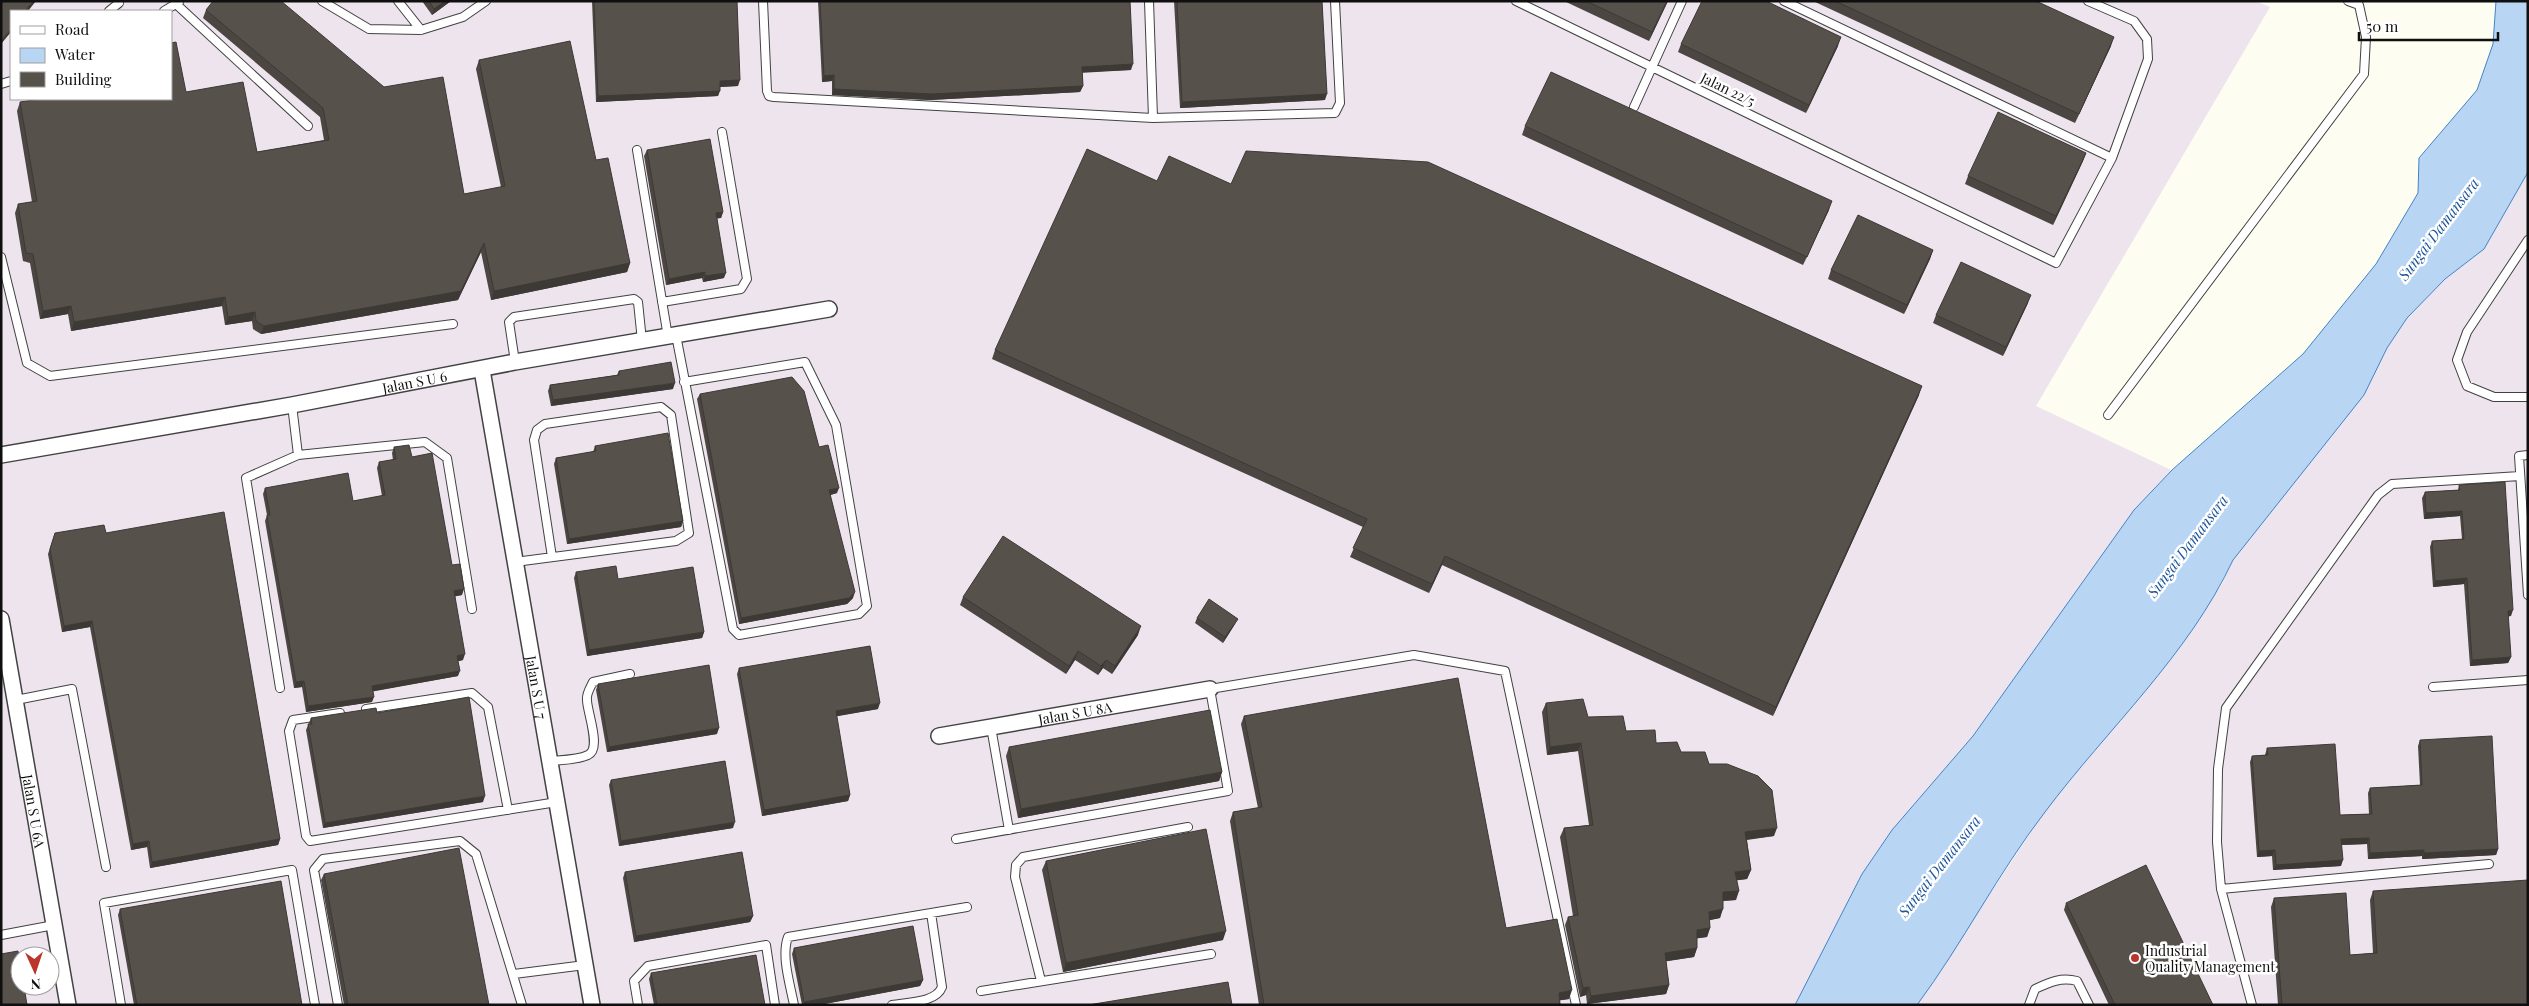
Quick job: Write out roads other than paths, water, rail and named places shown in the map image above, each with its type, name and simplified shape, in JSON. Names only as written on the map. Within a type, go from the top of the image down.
[{"type":"street","name":"Jalan S U 6","points":[[1,455],[292,405],[482,370],[515,362],[829,309]]},
{"type":"street","name":"Jalan S U 7","points":[[482,370],[592,1005]]},
{"type":"street","name":"Jalan S U 6A","points":[[1,618],[4,653],[16,700],[68,1005]]},
{"type":"street","name":"Jalan S U 8A","points":[[939,736],[1210,689]]},
{"type":"lane","points":[[322,1],[369,29],[421,30],[463,17],[486,1]]},
{"type":"lane","points":[[398,1],[421,30]]},
{"type":"lane","points":[[763,1],[767,91],[769,96],[1153,118],[1335,113],[1340,102],[1335,1]]},
{"type":"lane","points":[[1149,1],[1153,118]]},
{"type":"lane","name":"Jalan 22/5","points":[[1516,1],[2056,263],[2112,158]]},
{"type":"lane","points":[[1634,107],[1682,1]]},
{"type":"lane","points":[[1784,1],[2112,158],[2148,59],[2147,39],[2134,21],[2088,1]]},
{"type":"lane","points":[[2108,415],[2364,74],[2366,37],[2359,5],[2348,1]]},
{"type":"lane","points":[[166,10],[178,2],[308,126]]},
{"type":"lane","points":[[110,10],[119,3]]},
{"type":"lane","points":[[662,302],[741,289],[747,279],[722,132]]},
{"type":"lane","points":[[637,150],[662,302],[684,382],[733,628],[739,635],[859,614],[867,606],[836,425],[805,362],[684,382]]},
{"type":"lane","points":[[2528,240],[2467,332],[2457,360],[2467,386],[2494,397],[2528,397]]},
{"type":"lane","points":[[1,258],[27,363],[50,376],[453,324]]},
{"type":"lane","points":[[515,362],[509,322],[514,317],[634,298],[638,302],[642,342]]},
{"type":"lane","points":[[292,405],[298,455]]},
{"type":"lane","points":[[515,562],[552,558],[676,541],[689,533],[671,415],[661,407],[545,424],[537,430],[534,440],[552,558]]},
{"type":"lane","points":[[280,688],[246,478],[298,455],[424,442],[447,458],[472,609]]},
{"type":"lane","points":[[2528,455],[2519,456],[2528,595]]},
{"type":"lane","points":[[2252,1005],[2221,890],[2217,842],[2218,769],[2226,708],[2378,495],[2392,484],[2520,476]]},
{"type":"lane","points":[[956,839],[1228,791],[1210,689],[1414,655],[1505,670],[1576,1005]]},
{"type":"lane","points":[[550,762],[589,755],[594,750],[595,741],[586,699],[588,691],[593,682],[630,674]]},
{"type":"lane","points":[[2433,687],[2528,680]]},
{"type":"lane","points":[[16,700],[72,689],[106,866]]},
{"type":"lane","points":[[359,710],[472,693],[480,698],[488,707],[508,810]]},
{"type":"lane","points":[[349,712],[293,720],[289,730],[306,836],[310,841],[557,802]]},
{"type":"lane","points":[[991,727],[1009,830]]},
{"type":"lane","points":[[1040,982],[1015,877],[1016,865],[1023,857],[1188,827]]},
{"type":"lane","points":[[338,1005],[314,870],[323,858],[460,841],[476,854],[522,1005]]},
{"type":"lane","points":[[2221,890],[2489,864]]},
{"type":"lane","points":[[121,1005],[104,903],[292,870],[314,1005]]},
{"type":"lane","points":[[794,1005],[785,945],[788,936],[967,907]]},
{"type":"lane","points":[[892,1005],[932,998],[940,993],[942,987],[931,913]]},
{"type":"lane","points":[[1,935],[54,925]]},
{"type":"lane","points":[[638,1005],[634,981],[648,966],[766,945],[775,1005]]},
{"type":"lane","points":[[981,991],[1211,954]]},
{"type":"lane","points":[[514,974],[585,965]]},
{"type":"lane","points":[[2029,1005],[2035,989],[2057,979],[2069,979],[2077,981],[2088,1005]]},
{"type":"water","name":"Sungai Damansara","points":[[2496,1],[2528,1],[2528,172],[2484,249],[2445,279],[2407,318],[2387,348],[2364,395],[2233,560],[2215,595],[2194,628],[2170,660],[2069,781],[2028,835],[1917,1005],[1795,1005],[1862,874],[1892,830],[1973,736],[2134,510],[2172,470],[2303,354],[2376,264],[2418,193],[2419,158],[2477,90],[2493,44]]},
{"type":"place","name":"Industrial Quality Management","points":[[2135,958]]}]
